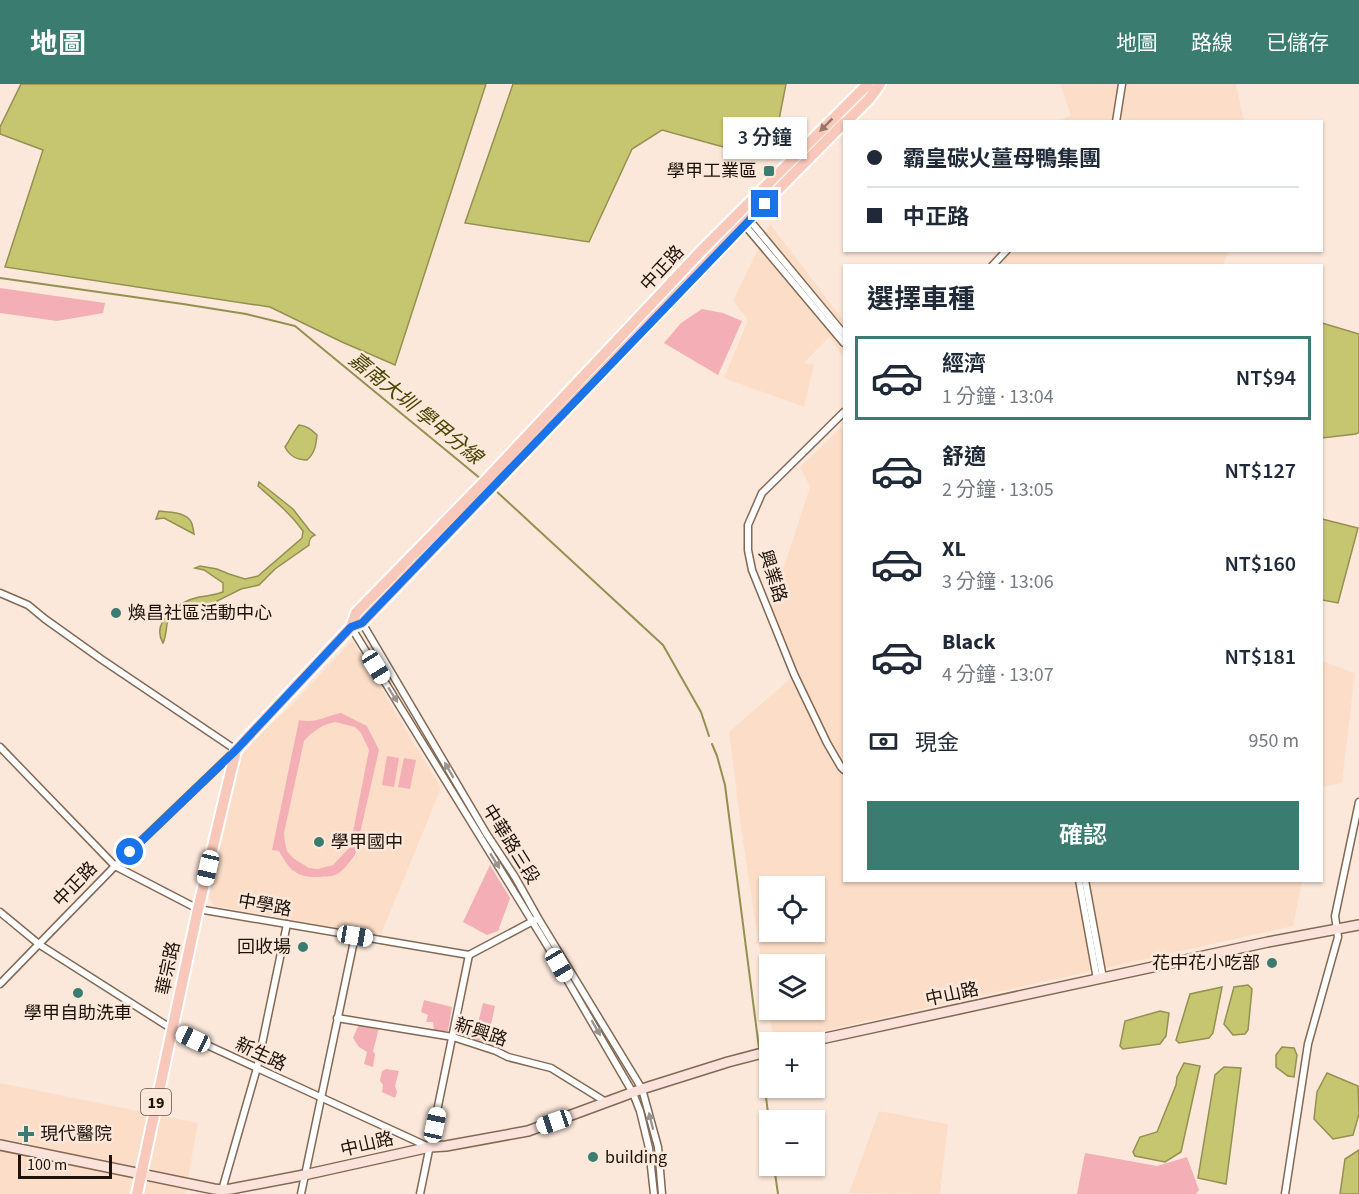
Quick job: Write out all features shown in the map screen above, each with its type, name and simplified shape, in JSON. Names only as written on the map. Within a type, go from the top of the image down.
[{"type":"main road","name":"中正路","points":[[362,623],[487,486],[743,218],[803,148],[868,84]]},
{"type":"main road","name":"中正路","points":[[847,120],[869,99],[880,84]]},
{"type":"main road","name":"中正路","points":[[743,218],[811,157],[843,124]]},
{"type":"main road","points":[[803,148],[811,157]]},
{"type":"main road","name":"中正路","points":[[356,613],[487,486]]},
{"type":"main road","name":"19","points":[[351,627],[356,613]]},
{"type":"main road","name":"19","points":[[351,627],[362,623]]},
{"type":"main road","name":"中正路","points":[[236,750],[351,627]]},
{"type":"main road","name":"華宗路","points":[[137,1194],[198,909],[236,750]]},
{"type":"main road","name":"中山路","points":[[825,1038],[1268,942],[1359,925]]},
{"type":"main road","name":"中山路","points":[[0,1147],[222,1190],[304,1175],[430,1147],[528,1131],[638,1091],[759,1054]]},
{"type":"street","points":[[1116,120],[1122,84]]},
{"type":"street","points":[[743,218],[843,333]]},
{"type":"street","points":[[743,218],[843,342]]},
{"type":"street","points":[[994,264],[1005,252]]},
{"type":"street","name":"興業路","points":[[843,413],[762,493],[748,525],[748,550],[752,570],[794,674],[827,743],[843,769]]},
{"type":"street","points":[[0,593],[28,605],[100,659],[236,750]]},
{"type":"street","name":"中華路三段","points":[[356,613],[486,833],[515,877],[535,920]]},
{"type":"street","name":"中華路三段","points":[[351,627],[535,920],[638,1091]]},
{"type":"street","name":"中學路","points":[[0,747],[115,866],[198,909],[470,955]]},
{"type":"street","name":"中正路","points":[[0,984],[115,866],[236,750]]},
{"type":"street","points":[[1285,1194],[1308,1044],[1338,937],[1335,916],[1359,802]]},
{"type":"street","points":[[1079,882],[1100,979]]},
{"type":"street","points":[[1085,882],[1100,979]]},
{"type":"street","name":"新生路","points":[[0,912],[40,945],[172,1029],[430,1147]]},
{"type":"street","points":[[420,1194],[470,955],[535,920]]},
{"type":"street","points":[[222,1190],[257,1068],[287,924]]},
{"type":"street","points":[[301,1194],[355,936]]},
{"type":"street","name":"新興路","points":[[337,1018],[453,1037],[508,1057],[551,1068],[606,1102]]},
{"type":"street","points":[[638,1091],[640,1111],[649,1148],[654,1194]]},
{"type":"street","points":[[638,1091],[658,1147],[662,1194]]},
{"type":"shaded area","points":[[21,84],[486,84],[395,365],[270,307],[5,267],[43,150],[0,134],[0,127]]},
{"type":"shaded area","points":[[513,84],[786,84],[777,130],[727,148],[662,130],[632,149],[589,242],[465,223]]},
{"type":"shaded area","points":[[1060,84],[1236,84],[1244,120],[1060,120],[1071,115]]},
{"type":"shaded area","points":[[770,224],[843,320],[843,357],[829,337],[804,363],[814,364],[804,407],[724,378],[748,320],[733,301]]},
{"type":"shaded area","points":[[1012,252],[1229,252],[1223,264],[999,264]]},
{"type":"shaded area","points":[[0,288],[105,303],[103,313],[57,321],[0,313]]},
{"type":"shaded area","points":[[702,309],[723,313],[742,321],[718,375],[664,343],[681,323]]},
{"type":"shaded area","points":[[1323,323],[1359,334],[1359,432],[1323,438]]},
{"type":"shaded area","points":[[299,425],[309,428],[317,435],[316,445],[307,460],[294,457],[285,447]]},
{"type":"shaded area","points":[[843,426],[843,882],[1302,882],[1293,926],[819,1032],[772,1032],[771,1020],[825,1020],[825,954],[760,954],[729,732],[791,678],[770,609],[810,487],[800,467]]},
{"type":"shaded area","points":[[259,482],[293,509],[315,535],[310,539],[309,545],[275,569],[259,585],[241,589],[217,601],[211,609],[197,603],[175,612],[167,624],[163,643],[160,627],[169,613],[191,599],[223,592],[223,583],[204,570],[195,568],[200,566],[217,569],[245,579],[258,576],[302,538],[303,531],[298,524],[258,486]]},
{"type":"shaded area","points":[[159,511],[183,515],[191,522],[194,534],[164,518],[156,519]]},
{"type":"shaded area","points":[[1323,519],[1358,528],[1338,603],[1323,600]]},
{"type":"shaded area","name":"學甲國中","points":[[352,640],[441,788],[380,937],[213,905],[209,897],[238,754],[291,706]]},
{"type":"shaded area","points":[[1323,661],[1355,673],[1342,783],[1323,787]]},
{"type":"shaded area","points":[[341,713],[367,726],[379,750],[355,855],[338,874],[320,877],[305,876],[295,872],[279,851],[272,850],[299,720],[315,720]],"holes":[[[330,723],[355,727],[361,733],[369,750],[350,847],[333,865],[318,869],[309,868],[293,858],[287,851],[284,833],[304,741],[318,729]]]},
{"type":"shaded area","points":[[387,756],[399,758],[394,787],[382,785]]},
{"type":"shaded area","points":[[404,758],[416,760],[410,789],[398,787]]},
{"type":"shaded area","points":[[490,865],[510,898],[498,931],[487,935],[463,922]]},
{"type":"shaded area","points":[[1248,985],[1252,989],[1248,1030],[1245,1034],[1233,1035],[1224,1024],[1234,987]]},
{"type":"shaded area","points":[[1222,987],[1213,1033],[1209,1038],[1179,1043],[1176,1040],[1190,994]]},
{"type":"shaded area","points":[[424,1000],[452,1007],[448,1031],[434,1031],[433,1022],[426,1022],[428,1015],[421,1012]]},
{"type":"shaded area","points":[[483,1003],[495,1006],[487,1043],[474,1039]]},
{"type":"shaded area","points":[[1160,1011],[1169,1013],[1166,1036],[1160,1044],[1123,1049],[1120,1046],[1125,1021]]},
{"type":"shaded area","points":[[359,1024],[379,1028],[373,1051],[375,1054],[373,1067],[364,1064],[367,1052],[359,1047],[353,1038]]},
{"type":"shaded area","points":[[1282,1047],[1294,1048],[1297,1055],[1294,1077],[1288,1076],[1276,1067],[1276,1055]]},
{"type":"shaded area","points":[[1184,1063],[1200,1066],[1181,1152],[1165,1162],[1135,1156],[1133,1152],[1140,1137],[1157,1132]]},
{"type":"shaded area","points":[[1224,1067],[1241,1068],[1226,1184],[1198,1178],[1215,1075]]},
{"type":"shaded area","points":[[386,1069],[399,1071],[395,1098],[382,1092],[383,1085],[380,1081],[382,1071]]},
{"type":"shaded area","points":[[1327,1073],[1358,1086],[1359,1114],[1353,1135],[1333,1139],[1314,1119],[1317,1092]]},
{"type":"shaded area","points":[[0,1083],[198,1123],[185,1194],[0,1194]]},
{"type":"shaded area","points":[[879,1111],[948,1124],[940,1194],[849,1193]]},
{"type":"shaded area","points":[[1359,1150],[1359,1194],[1340,1194],[1345,1159]]},
{"type":"shaded area","points":[[1085,1153],[1157,1166],[1187,1157],[1199,1190],[1196,1194],[1077,1194]]},
{"type":"waterway","name":"嘉南大圳 學甲分線","points":[[0,278],[246,314],[295,326],[481,479]]},
{"type":"waterway","name":"嘉南大圳 學甲分線","points":[[495,490],[663,645],[701,712],[709,736]]},
{"type":"waterway","name":"嘉南大圳 學甲分線","points":[[712,744],[725,785],[759,1048]]},
{"type":"waterway","name":"嘉南大圳 學甲分線","points":[[766,1098],[768,1110]]},
{"type":"waterway","name":"嘉南大圳 學甲分線","points":[[775,1176],[778,1194]]},
{"type":"place","name":"學甲工業區","points":[[769,171]]},
{"type":"place","name":"煥昌社區活動中心","points":[[116,613]]},
{"type":"place","name":"學甲國中","points":[[319,842]]},
{"type":"place","name":"回收場","points":[[303,947]]},
{"type":"place","name":"花中花小吃部","points":[[1272,963]]},
{"type":"place","name":"學甲自助洗車","points":[[78,993]]},
{"type":"place","name":"現代醫院","points":[[26,1134]]},
{"type":"place","name":"building","points":[[593,1157]]},
{"type":"route","points":[[130,852],[236,750],[351,627],[362,623],[765,204]]}]
